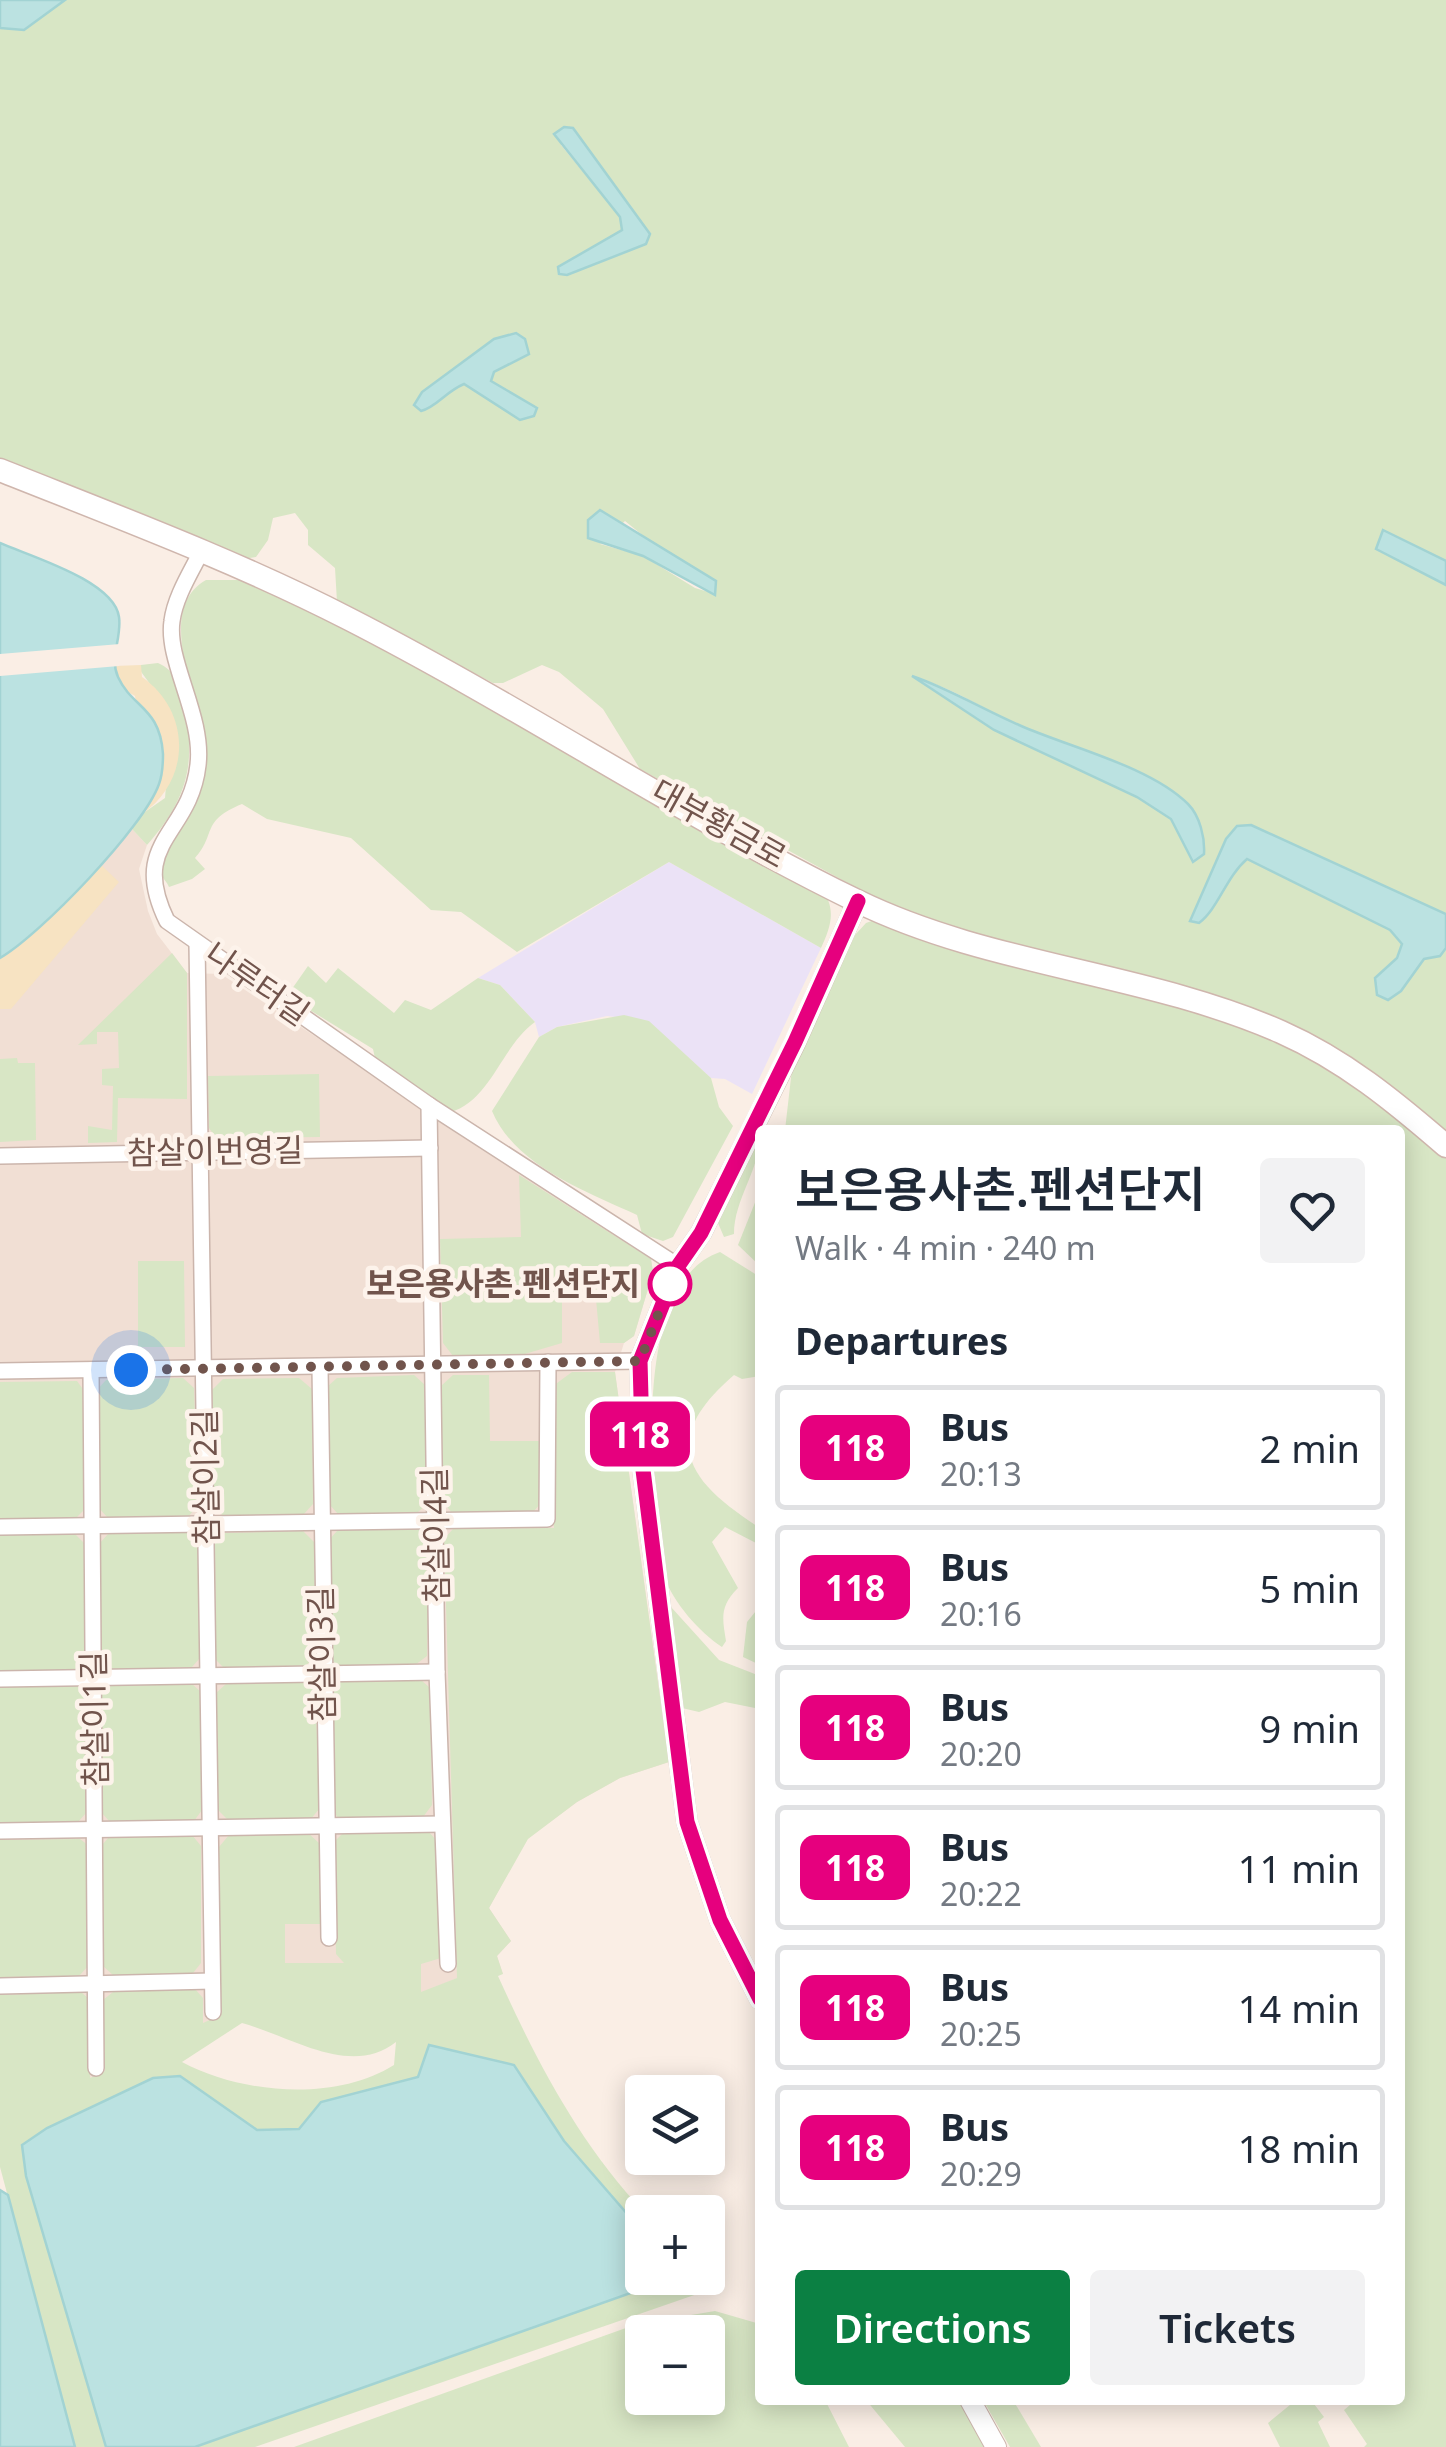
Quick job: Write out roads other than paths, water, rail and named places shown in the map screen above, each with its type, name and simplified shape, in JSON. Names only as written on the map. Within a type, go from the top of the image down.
[{"type":"main road","name":"대부황금로","points":[[0,470],[202,550],[352,621],[858,901],[949,936],[1156,990],[1280,1031],[1361,1076],[1446,1146]]},
{"type":"street","name":"나루터길","points":[[202,550],[171,625],[192,700],[200,753],[195,791],[155,854],[152,876],[167,921],[430,1104],[678,1266]]},
{"type":"street","points":[[755,1989],[720,1920],[687,1822],[643,1470],[640,1361],[678,1266],[701,1233],[795,1042],[858,901]]},
{"type":"street","name":"참살이2길","points":[[196,942],[213,2012]]},
{"type":"street","name":"참살이4길","points":[[430,1104],[437,1672],[448,1964]]},
{"type":"street","name":"참살이번영길","points":[[0,1156],[430,1148]]},
{"type":"street","points":[[0,1371],[640,1361]]},
{"type":"street","points":[[0,1527],[546,1519],[548,1362]]},
{"type":"street","name":"참살이3길","points":[[320,1368],[329,1938]]},
{"type":"street","name":"참살이1길","points":[[91,1370],[96,2068]]},
{"type":"street","points":[[0,1679],[437,1672]]},
{"type":"street","points":[[0,1831],[442,1824]]},
{"type":"street","points":[[0,1986],[212,1982]]},
{"type":"street","points":[[973,2405],[996,2447]]},
{"type":"water","points":[[0,0],[65,0],[24,30],[0,28]]},
{"type":"water","points":[[564,127],[573,128],[650,234],[646,244],[567,275],[559,274],[558,267],[622,230],[620,217],[554,134]]},
{"type":"water","points":[[516,333],[525,339],[529,354],[494,372],[491,381],[537,408],[534,416],[520,420],[464,384],[427,409],[421,411],[414,405],[422,392],[494,339]]},
{"type":"water","points":[[600,510],[716,581],[715,595],[643,556],[588,538],[588,520]]},
{"type":"water","points":[[1383,530],[1446,561],[1446,585],[1376,549]]},
{"type":"water","points":[[0,543],[88,581],[114,604],[119,617],[115,662],[118,677],[157,726],[163,754],[159,784],[150,803],[113,852],[40,927],[0,958]]},
{"type":"water","points":[[912,676],[1019,725],[1131,768],[1172,791],[1196,815],[1204,854],[1193,862],[1171,819],[1137,797],[994,730]]},
{"type":"water","points":[[1251,825],[1446,914],[1446,948],[1440,956],[1424,959],[1401,991],[1388,1000],[1377,995],[1375,978],[1397,958],[1402,944],[1390,930],[1247,859],[1206,917],[1199,923],[1190,921],[1226,839],[1237,826]]},
{"type":"water","points":[[429,2045],[514,2065],[564,2141],[625,2211],[625,2295],[195,2447],[106,2447],[26,2176],[22,2145],[47,2128],[153,2078],[180,2076],[257,2130],[299,2129],[321,2102],[418,2077]]},
{"type":"water","points":[[0,2190],[8,2195],[75,2447],[0,2447]]},
{"type":"place","name":"보은용사촌.펜션단지","points":[[670,1284]]}]
